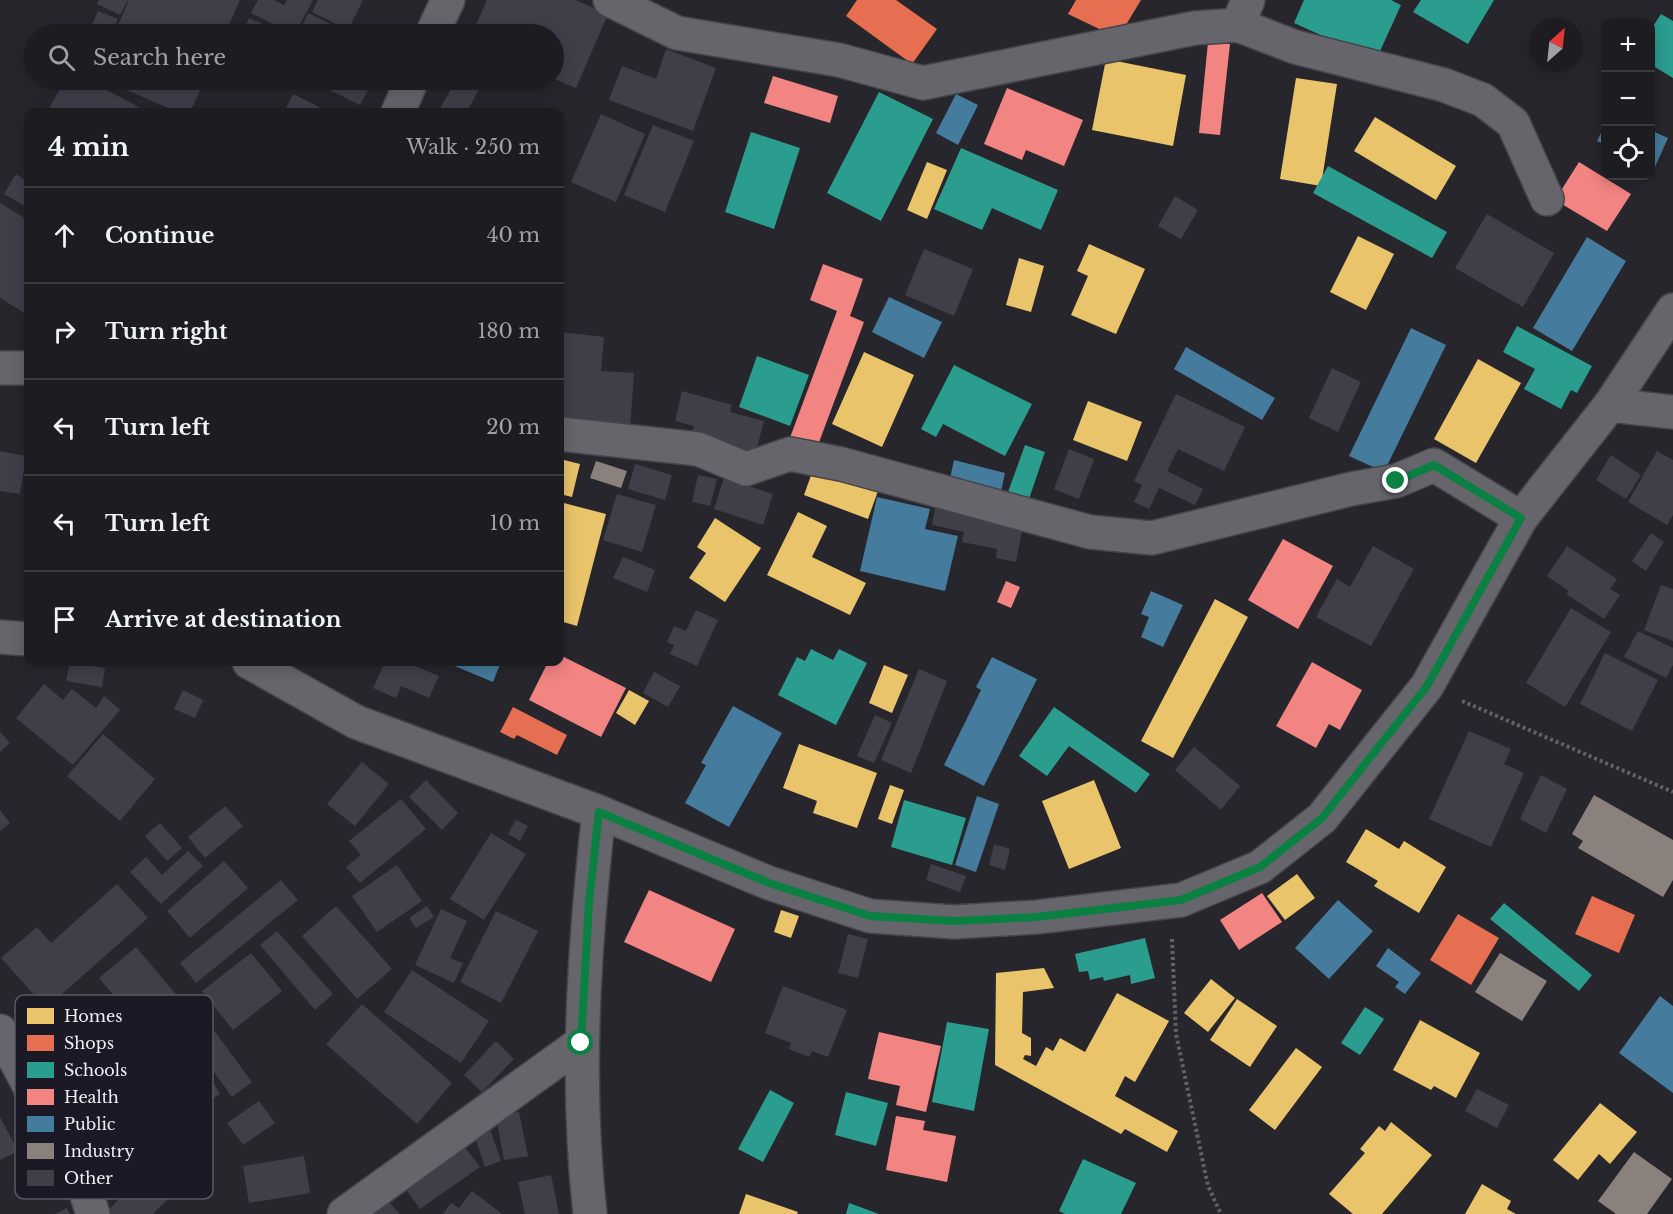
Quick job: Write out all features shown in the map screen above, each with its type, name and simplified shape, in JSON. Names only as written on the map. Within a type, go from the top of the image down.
[{"type":"street","points":[[437,24],[448,0]]},
{"type":"street","points":[[610,0],[677,33],[839,60],[922,83],[1195,28],[1243,12],[1295,47],[1444,85],[1483,100],[1513,123],[1547,199]]},
{"type":"street","points":[[400,108],[408,90]]},
{"type":"street","points":[[256,666],[356,722],[599,812],[769,883],[870,916],[954,921],[1037,917],[1181,900],[1260,867],[1322,818],[1427,686],[1521,518],[1610,405],[1673,310]]},
{"type":"street","points":[[0,368],[24,368]]},
{"type":"street","points":[[1610,405],[1673,412]]},
{"type":"street","points":[[564,434],[698,449],[746,469],[789,454],[841,464],[1090,532],[1152,538],[1351,489],[1396,481],[1434,465],[1521,518]]},
{"type":"street","points":[[0,637],[24,639]]},
{"type":"street","points":[[590,1214],[582,1145],[581,1043],[589,902],[599,812]]},
{"type":"street","points":[[0,1031],[15,1059]]},
{"type":"street","points":[[344,1214],[581,1043]]},
{"type":"street","points":[[88,1199],[93,1214]]},
{"type":"path","points":[[1427,686],[1673,792]]},
{"type":"path","points":[[1181,900],[1172,934],[1176,1035],[1208,1186],[1221,1214]]},
{"type":"building: Homes","points":[[1106,59],[1186,75],[1173,146],[1092,130]]},
{"type":"building: Homes","points":[[1296,78],[1337,84],[1321,186],[1280,179]]},
{"type":"building: Homes","points":[[1375,117],[1456,166],[1436,200],[1354,151]]},
{"type":"building: Homes","points":[[927,162],[947,170],[927,219],[907,210]]},
{"type":"building: Homes","points":[[1358,236],[1394,254],[1366,310],[1330,292]]},
{"type":"building: Homes","points":[[1089,244],[1145,269],[1116,334],[1071,315],[1088,276],[1077,271]]},
{"type":"building: Homes","points":[[1019,258],[1044,266],[1031,312],[1006,305]]},
{"type":"building: Homes","points":[[864,352],[914,375],[882,447],[832,424]]},
{"type":"building: Homes","points":[[1478,359],[1521,383],[1476,463],[1434,439]]},
{"type":"building: Homes","points":[[1088,401],[1142,422],[1127,461],[1073,440]]},
{"type":"building: Homes","points":[[564,460],[580,464],[572,497],[564,495]]},
{"type":"building: Homes","points":[[814,467],[878,491],[868,519],[804,495]]},
{"type":"building: Homes","points":[[564,503],[606,514],[577,626],[564,622]]},
{"type":"building: Homes","points":[[798,512],[827,526],[812,557],[866,583],[850,615],[767,575]]},
{"type":"building: Homes","points":[[715,518],[761,548],[725,602],[689,578],[706,553],[697,547]]},
{"type":"building: Homes","points":[[1215,599],[1248,617],[1173,758],[1141,741]]},
{"type":"building: Homes","points":[[884,665],[908,675],[892,713],[869,703]]},
{"type":"building: Homes","points":[[629,690],[649,701],[635,725],[616,713]]},
{"type":"building: Homes","points":[[799,744],[877,773],[857,828],[813,813],[817,801],[783,788]]},
{"type":"building: Homes","points":[[1094,780],[1121,848],[1069,869],[1042,801]]},
{"type":"building: Homes","points":[[890,785],[904,790],[892,824],[878,819]]},
{"type":"building: Homes","points":[[1366,829],[1399,849],[1404,841],[1446,867],[1419,913],[1374,886],[1378,881],[1346,862]]},
{"type":"building: Homes","points":[[1297,874],[1315,898],[1285,920],[1267,896]]},
{"type":"building: Homes","points":[[781,910],[799,916],[791,938],[774,932]]},
{"type":"building: Homes","points":[[1044,968],[1054,988],[1023,992],[1022,1033],[1031,1038],[1031,1056],[1025,1055],[1023,1059],[1036,1066],[1046,1047],[1053,1051],[1060,1038],[1085,1052],[1117,993],[1169,1021],[1135,1082],[1125,1076],[1115,1096],[1178,1131],[1167,1152],[1125,1129],[1121,1134],[995,1065],[996,973]]},
{"type":"building: Homes","points":[[1211,979],[1235,998],[1208,1032],[1184,1013]]},
{"type":"building: Homes","points":[[1237,999],[1277,1026],[1250,1067],[1210,1040]]},
{"type":"building: Homes","points":[[1420,1020],[1480,1053],[1456,1098],[1434,1086],[1431,1090],[1393,1070]]},
{"type":"building: Homes","points":[[1296,1048],[1322,1067],[1275,1130],[1249,1110]]},
{"type":"building: Homes","points":[[1600,1103],[1637,1132],[1610,1164],[1599,1154],[1578,1180],[1553,1160]]},
{"type":"building: Homes","points":[[1391,1122],[1432,1155],[1382,1214],[1353,1214],[1329,1194],[1365,1153],[1360,1149],[1379,1126],[1385,1131]]},
{"type":"building: Homes","points":[[1482,1184],[1511,1201],[1507,1209],[1516,1214],[1465,1214]]},
{"type":"building: Homes","points":[[746,1194],[798,1212],[797,1214],[739,1214]]},
{"type":"building: Shops","points":[[857,0],[896,0],[937,29],[912,64],[846,16]]},
{"type":"building: Shops","points":[[1076,0],[1141,0],[1118,38],[1068,14]]},
{"type":"building: Shops","points":[[513,707],[567,735],[557,755],[517,735],[514,739],[500,732]]},
{"type":"building: Shops","points":[[1592,896],[1635,915],[1619,953],[1575,934]]},
{"type":"building: Shops","points":[[1458,914],[1499,938],[1471,985],[1430,960]]},
{"type":"building: Schools","points":[[1304,0],[1391,0],[1401,5],[1376,60],[1294,23]]},
{"type":"building: Schools","points":[[1421,0],[1494,0],[1468,44],[1413,12]]},
{"type":"building: Schools","points":[[1661,14],[1673,21],[1673,78],[1655,67],[1655,23]]},
{"type":"building: Schools","points":[[879,92],[933,119],[881,221],[827,193]]},
{"type":"building: Schools","points":[[751,132],[800,148],[774,229],[725,212]]},
{"type":"building: Schools","points":[[961,148],[1058,190],[1041,230],[992,208],[982,230],[934,209]]},
{"type":"building: Schools","points":[[1328,166],[1447,232],[1432,258],[1313,193]]},
{"type":"building: Schools","points":[[1517,326],[1592,366],[1577,393],[1571,390],[1561,409],[1524,389],[1535,369],[1503,352]]},
{"type":"building: Schools","points":[[757,356],[809,375],[790,426],[739,407]]},
{"type":"building: Schools","points":[[954,365],[1032,404],[1005,456],[943,424],[936,437],[921,429]]},
{"type":"building: Schools","points":[[1025,445],[1045,452],[1029,499],[1008,492]]},
{"type":"building: Schools","points":[[811,649],[833,660],[839,649],[867,663],[836,725],[778,695],[797,657],[805,661]]},
{"type":"building: Schools","points":[[1054,707],[1150,774],[1136,793],[1069,746],[1047,776],[1019,756]]},
{"type":"building: Schools","points":[[904,800],[966,818],[952,865],[891,847]]},
{"type":"building: Schools","points":[[1504,903],[1592,975],[1579,991],[1490,919]]},
{"type":"building: Schools","points":[[1145,938],[1155,978],[1131,984],[1130,975],[1104,981],[1103,977],[1090,980],[1088,971],[1079,972],[1075,954]]},
{"type":"building: Schools","points":[[1365,1007],[1384,1019],[1360,1055],[1341,1043]]},
{"type":"building: Schools","points":[[947,1022],[989,1029],[974,1111],[932,1102]]},
{"type":"building: Schools","points":[[770,1090],[794,1103],[763,1162],[738,1149]]},
{"type":"building: Schools","points":[[846,1092],[888,1103],[876,1146],[835,1135]]},
{"type":"building: Schools","points":[[1083,1159],[1136,1183],[1121,1214],[1065,1214],[1059,1211]]},
{"type":"building: Schools","points":[[849,1203],[879,1214],[846,1214]]},
{"type":"building: Health","points":[[1208,42],[1230,44],[1220,135],[1199,133]]},
{"type":"building: Health","points":[[773,76],[838,96],[830,123],[764,103]]},
{"type":"building: Health","points":[[1007,88],[1083,120],[1064,166],[1026,150],[1022,160],[984,144]]},
{"type":"building: Health","points":[[1579,162],[1601,176],[1601,180],[1608,180],[1631,194],[1607,231],[1555,200]]},
{"type":"building: Health","points":[[823,264],[863,279],[850,316],[864,322],[815,453],[788,443],[837,311],[810,300]]},
{"type":"building: Health","points":[[1283,539],[1333,566],[1298,629],[1248,600]]},
{"type":"building: Health","points":[[1006,581],[1020,587],[1011,608],[997,602]]},
{"type":"building: Health","points":[[564,657],[626,688],[601,737],[529,700],[546,666],[564,666]]},
{"type":"building: Health","points":[[1312,662],[1362,690],[1340,730],[1329,724],[1316,748],[1276,726]]},
{"type":"building: Health","points":[[649,890],[735,929],[711,982],[624,942]]},
{"type":"building: Health","points":[[1262,893],[1282,922],[1239,950],[1220,920]]},
{"type":"building: Health","points":[[879,1032],[941,1046],[926,1112],[896,1105],[900,1086],[868,1079]]},
{"type":"building: Health","points":[[896,1116],[925,1121],[923,1130],[956,1136],[947,1182],[886,1170]]},
{"type":"building: Public","points":[[956,94],[978,105],[958,145],[936,133]]},
{"type":"building: Public","points":[[1655,132],[1668,138],[1655,167]]},
{"type":"building: Public","points":[[1587,237],[1626,261],[1572,351],[1533,328]]},
{"type":"building: Public","points":[[889,297],[942,322],[924,358],[872,332]]},
{"type":"building: Public","points":[[1411,328],[1446,345],[1384,472],[1349,456]]},
{"type":"building: Public","points":[[1186,347],[1275,398],[1262,420],[1174,369]]},
{"type":"building: Public","points":[[954,460],[1005,473],[1000,496],[949,483]]},
{"type":"building: Public","points":[[877,497],[930,509],[925,529],[958,536],[945,591],[860,571]]},
{"type":"building: Public","points":[[1151,591],[1183,605],[1163,647],[1141,637],[1149,617],[1141,614]]},
{"type":"building: Public","points":[[992,657],[1037,679],[984,786],[944,765],[981,690],[976,687]]},
{"type":"building: Public","points":[[455,666],[499,666],[493,682]]},
{"type":"building: Public","points":[[733,706],[782,733],[729,827],[685,803],[706,765],[701,763]]},
{"type":"building: Public","points":[[977,796],[999,804],[976,872],[955,865]]},
{"type":"building: Public","points":[[1338,900],[1373,931],[1329,979],[1295,948]]},
{"type":"building: Public","points":[[1388,948],[1421,973],[1405,994],[1395,987],[1399,982],[1376,966]]},
{"type":"building: Public","points":[[1660,996],[1673,1006],[1673,1093],[1619,1053]]},
{"type":"building: Industry","points":[[596,461],[627,471],[621,488],[590,478]]},
{"type":"building: Industry","points":[[1594,795],[1673,840],[1673,880],[1663,897],[1578,848],[1583,841],[1572,834]]},
{"type":"building: Industry","points":[[1500,953],[1547,981],[1522,1021],[1475,992]]},
{"type":"building: Industry","points":[[1634,1152],[1672,1179],[1647,1214],[1616,1214],[1598,1201]]},
{"type":"building: Other","points":[[99,0],[128,0],[120,15],[97,4]]},
{"type":"building: Other","points":[[129,0],[240,0],[229,24],[118,24]]},
{"type":"building: Other","points":[[258,0],[274,0],[284,5],[287,0],[313,0],[300,24],[273,24],[251,13]]},
{"type":"building: Other","points":[[318,0],[363,0],[351,24],[336,24],[312,12]]},
{"type":"building: Other","points":[[487,0],[575,0],[608,14],[576,88],[564,83],[564,24],[476,24]]},
{"type":"building: Other","points":[[98,11],[118,19],[116,24],[92,24]]},
{"type":"building: Other","points":[[308,13],[331,24],[303,24]]},
{"type":"building: Other","points":[[249,18],[263,24],[246,24]]},
{"type":"building: Other","points":[[666,49],[716,68],[693,131],[609,100],[622,66],[656,79]]},
{"type":"building: Other","points":[[59,90],[107,90],[140,108],[49,108]]},
{"type":"building: Other","points":[[127,90],[200,90],[192,108],[168,108]]},
{"type":"building: Other","points":[[329,90],[368,90],[360,105]]},
{"type":"building: Other","points":[[450,90],[478,90],[469,108],[440,108]]},
{"type":"building: Other","points":[[293,94],[321,108],[286,108]]},
{"type":"building: Other","points":[[601,114],[645,134],[616,202],[571,182]]},
{"type":"building: Other","points":[[653,125],[694,141],[665,212],[624,195]]},
{"type":"building: Other","points":[[16,174],[24,179],[24,206],[4,194]]},
{"type":"building: Other","points":[[1175,196],[1198,210],[1181,239],[1158,226]]},
{"type":"building: Other","points":[[0,203],[24,218],[24,313],[0,298]]},
{"type":"building: Other","points":[[1487,214],[1554,253],[1523,307],[1455,268]]},
{"type":"building: Other","points":[[924,249],[973,269],[954,316],[905,295]]},
{"type":"building: Other","points":[[564,332],[604,337],[601,371],[634,373],[630,429],[564,423]]},
{"type":"building: Other","points":[[1332,368],[1361,382],[1338,432],[1309,418]]},
{"type":"building: Other","points":[[682,391],[732,405],[730,412],[764,421],[755,455],[691,438],[694,426],[675,421]]},
{"type":"building: Other","points":[[1176,394],[1245,427],[1224,471],[1178,449],[1167,471],[1203,489],[1195,505],[1159,488],[1149,509],[1134,502],[1142,485],[1134,481]]},
{"type":"building: Other","points":[[1069,449],[1094,459],[1079,499],[1054,489]]},
{"type":"building: Other","points":[[0,451],[24,456],[20,494],[0,491]]},
{"type":"building: Other","points":[[1657,451],[1673,460],[1673,515],[1667,525],[1628,502]]},
{"type":"building: Other","points":[[1611,455],[1641,475],[1626,499],[1596,480]]},
{"type":"building: Other","points":[[635,464],[672,475],[665,500],[628,489]]},
{"type":"building: Other","points":[[698,475],[717,479],[710,506],[692,502]]},
{"type":"building: Other","points":[[724,478],[773,494],[763,525],[714,509]]},
{"type":"building: Other","points":[[617,494],[656,505],[642,552],[603,540]]},
{"type":"building: Other","points":[[936,503],[1024,521],[1016,562],[996,558],[997,549],[962,542],[964,532],[932,525]]},
{"type":"building: Other","points":[[1651,533],[1664,542],[1646,571],[1632,561]]},
{"type":"building: Other","points":[[1373,546],[1414,569],[1371,646],[1316,617],[1337,579],[1350,587]]},
{"type":"building: Other","points":[[1567,546],[1617,579],[1610,589],[1620,595],[1604,619],[1566,594],[1569,591],[1547,576]]},
{"type":"building: Other","points":[[623,557],[655,570],[647,592],[613,578]]},
{"type":"building: Other","points":[[1661,585],[1673,589],[1673,641],[1644,630]]},
{"type":"building: Other","points":[[1571,608],[1611,632],[1565,707],[1526,683]]},
{"type":"building: Other","points":[[696,610],[718,620],[697,666],[670,654],[674,645],[667,642],[674,626],[686,631]]},
{"type":"building: Other","points":[[1638,631],[1673,648],[1673,665],[1666,678],[1624,657]]},
{"type":"building: Other","points":[[1605,653],[1658,680],[1632,731],[1580,704]]},
{"type":"building: Other","points":[[69,666],[105,668],[102,687],[66,681]]},
{"type":"building: Other","points":[[383,666],[415,666],[439,676],[429,698],[401,686],[396,698],[373,688]]},
{"type":"building: Other","points":[[919,669],[947,681],[911,773],[881,760]]},
{"type":"building: Other","points":[[654,672],[680,686],[668,707],[643,693]]},
{"type":"building: Other","points":[[44,684],[63,700],[72,689],[96,708],[104,696],[120,710],[73,765],[16,718]]},
{"type":"building: Other","points":[[183,690],[203,700],[195,718],[174,709]]},
{"type":"building: Other","points":[[875,715],[892,723],[874,763],[857,756]]},
{"type":"building: Other","points":[[1469,731],[1511,749],[1504,764],[1524,773],[1491,847],[1429,819]]},
{"type":"building: Other","points":[[0,732],[10,743],[0,752]]},
{"type":"building: Other","points":[[103,734],[155,779],[120,821],[67,776]]},
{"type":"building: Other","points":[[1194,747],[1240,786],[1221,810],[1175,770]]},
{"type":"building: Other","points":[[362,762],[389,784],[355,826],[327,804]]},
{"type":"building: Other","points":[[1541,775],[1567,789],[1546,833],[1520,819]]},
{"type":"building: Other","points":[[426,780],[458,813],[442,830],[409,797]]},
{"type":"building: Other","points":[[401,799],[426,829],[360,883],[346,867],[361,855],[349,841]]},
{"type":"building: Other","points":[[225,806],[243,826],[205,858],[188,837]]},
{"type":"building: Other","points":[[0,810],[10,823],[0,831]]},
{"type":"building: Other","points":[[516,820],[528,826],[520,841],[508,834]]},
{"type":"building: Other","points":[[160,823],[182,848],[167,861],[145,836]]},
{"type":"building: Other","points":[[491,833],[526,854],[484,920],[450,899]]},
{"type":"building: Other","points":[[994,844],[1010,849],[1005,870],[989,865]]},
{"type":"building: Other","points":[[188,851],[203,866],[161,904],[130,872],[146,857],[162,875]]},
{"type":"building: Other","points":[[224,861],[248,888],[190,938],[167,911]]},
{"type":"building: Other","points":[[931,864],[966,876],[960,892],[926,880]]},
{"type":"building: Other","points":[[397,865],[422,901],[377,932],[352,896]]},
{"type":"building: Other","points":[[281,880],[298,900],[196,983],[180,963]]},
{"type":"building: Other","points":[[117,884],[148,918],[61,995],[34,995],[1,958],[37,927],[51,943]]},
{"type":"building: Other","points":[[336,906],[392,969],[357,999],[302,936]]},
{"type":"building: Other","points":[[427,906],[434,917],[416,928],[409,918]]},
{"type":"building: Other","points":[[441,909],[467,921],[450,958],[463,963],[454,983],[415,965]]},
{"type":"building: Other","points":[[496,911],[538,931],[501,1003],[460,982]]},
{"type":"building: Other","points":[[277,931],[333,994],[315,1010],[260,945]]},
{"type":"building: Other","points":[[848,934],[868,939],[858,978],[838,973]]},
{"type":"building: Other","points":[[136,947],[177,995],[113,995],[99,978]]},
{"type":"building: Other","points":[[251,953],[282,991],[233,1030],[213,1005],[213,995],[205,995],[202,991]]},
{"type":"building: Other","points":[[412,970],[489,1021],[461,1063],[384,1012]]},
{"type":"building: Other","points":[[783,986],[847,1010],[828,1057],[812,1051],[809,1057],[789,1049],[791,1043],[765,1033]]},
{"type":"building: Other","points":[[362,1004],[452,1083],[417,1124],[326,1044]]},
{"type":"building: Other","points":[[213,1029],[252,1082],[232,1097],[213,1071]]},
{"type":"building: Other","points":[[496,1041],[514,1059],[482,1092],[464,1075]]},
{"type":"building: Other","points":[[213,1082],[220,1094],[213,1098]]},
{"type":"building: Other","points":[[1477,1089],[1509,1105],[1497,1128],[1465,1111]]},
{"type":"building: Other","points":[[259,1101],[275,1123],[243,1145],[227,1123]]},
{"type":"building: Other","points":[[519,1112],[528,1156],[504,1160],[496,1116]]},
{"type":"building: Other","points":[[0,1117],[15,1145],[15,1152],[0,1160]]},
{"type":"building: Other","points":[[490,1129],[501,1161],[485,1167],[474,1135]]},
{"type":"building: Other","points":[[461,1142],[480,1167],[420,1209],[402,1184]]},
{"type":"building: Other","points":[[304,1156],[310,1193],[249,1203],[243,1166]]},
{"type":"building: Other","points":[[551,1175],[559,1214],[525,1214],[518,1182]]},
{"type":"building: Other","points":[[472,1191],[502,1214],[443,1214],[451,1203],[459,1208]]},
{"type":"building: Other","points":[[383,1196],[400,1214],[363,1214]]},
{"type":"building: Other","points":[[119,1199],[168,1199],[153,1214],[105,1214]]},
{"type":"building: Other","points":[[67,1208],[70,1214],[55,1214]]},
{"type":"route","points":[[581,1043],[589,902],[599,812],[769,883],[870,916],[954,921],[1037,917],[1181,900],[1260,867],[1322,818],[1427,686],[1521,518],[1434,465],[1396,481]]}]
